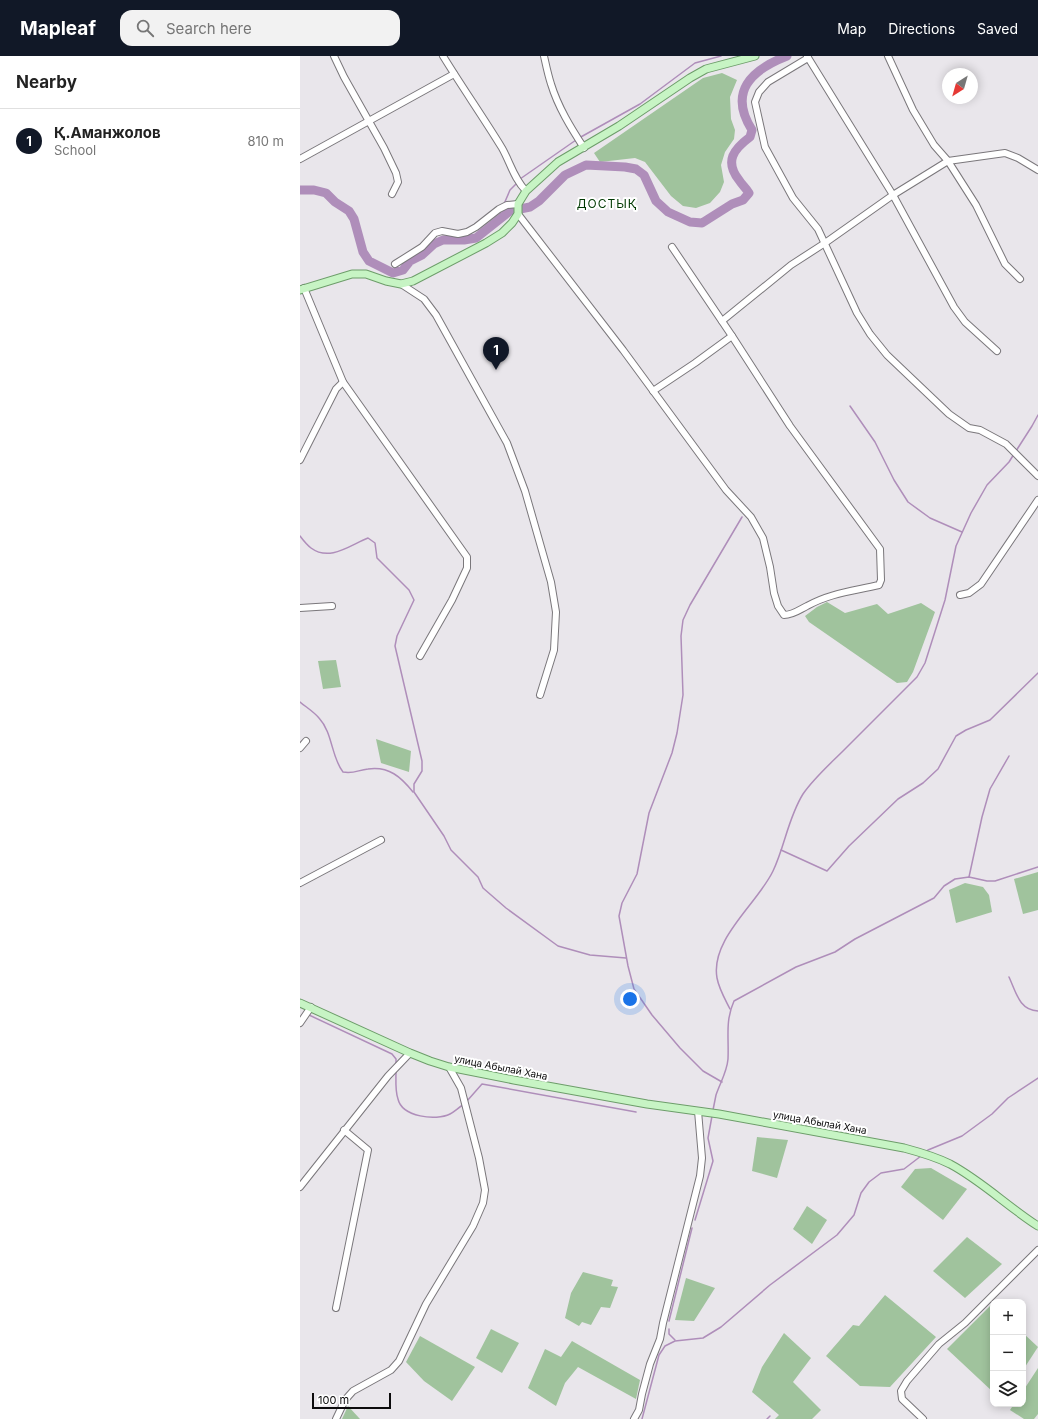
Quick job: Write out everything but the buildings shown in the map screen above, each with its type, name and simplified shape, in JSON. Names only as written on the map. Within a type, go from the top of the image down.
[{"type":"main road","points":[[302,289],[352,274],[366,274],[386,281],[401,284],[413,281],[486,243],[502,233],[512,223],[518,214],[518,204],[526,190],[558,162],[620,126],[690,78],[706,69],[755,56]]},
{"type":"main road","name":"улица Абылай Хана","points":[[300,1003],[410,1053],[449,1067],[647,1104],[712,1113],[904,1148],[949,1164],[969,1176],[1038,1226]]},
{"type":"street","points":[[334,56],[396,173],[398,182],[392,194]]},
{"type":"street","points":[[443,56],[507,156],[519,184],[526,190]]},
{"type":"street","points":[[544,56],[551,84],[559,104],[569,125],[584,148]]},
{"type":"street","points":[[888,56],[913,110],[934,146],[948,161],[976,205],[1005,264],[1020,279]]},
{"type":"street","points":[[997,351],[965,322],[954,307],[893,195],[808,57],[768,82],[759,92],[755,102],[765,147],[793,198],[818,229],[858,313],[870,334],[887,355],[949,414],[969,428],[980,430],[1006,444],[1038,476]]},
{"type":"street","points":[[300,159],[454,74]]},
{"type":"street","points":[[722,321],[791,264],[825,243],[893,195],[948,161],[1005,153],[1018,158],[1038,170]]},
{"type":"street","points":[[395,264],[422,247],[435,233],[442,231],[458,234],[467,232],[476,227],[498,209],[507,205],[518,204]]},
{"type":"street","points":[[518,214],[654,391],[726,490],[751,517],[763,538],[774,593],[778,606],[784,615],[790,615],[830,595],[879,585],[882,580],[880,549],[790,426],[672,247]]},
{"type":"street","points":[[401,284],[424,300],[436,315],[507,443],[525,491],[551,582],[556,612],[554,650],[540,695]]},
{"type":"street","points":[[302,289],[343,382],[467,558],[467,568],[452,600],[420,656]]},
{"type":"street","points":[[654,391],[695,364],[732,336]]},
{"type":"street","points":[[300,460],[336,389],[343,382]]},
{"type":"street","points":[[960,595],[969,593],[981,584],[1038,500]]},
{"type":"street","points":[[300,608],[332,606]]},
{"type":"street","points":[[300,748],[306,741]]},
{"type":"street","points":[[300,883],[381,840]]},
{"type":"street","points":[[300,1023],[311,1007]]},
{"type":"street","points":[[300,1187],[388,1076],[410,1053]]},
{"type":"street","points":[[336,1419],[345,1400],[353,1391],[391,1370],[399,1361],[426,1304],[473,1226],[483,1203],[485,1190],[479,1158],[460,1088],[449,1067]]},
{"type":"street","points":[[634,1419],[639,1410],[650,1364],[660,1339],[700,1176],[702,1158],[698,1111]]},
{"type":"street","points":[[336,1308],[368,1150],[344,1130]]},
{"type":"street","points":[[923,1419],[902,1399],[902,1391],[907,1381],[939,1344],[965,1323],[1038,1250]]},
{"type":"green space","points":[[722,73],[737,80],[730,97],[731,119],[735,130],[734,139],[725,152],[721,165],[724,182],[720,192],[710,203],[696,208],[683,206],[671,196],[645,162],[635,158],[600,162],[594,153],[703,78]]},
{"type":"green space","points":[[827,602],[845,613],[877,604],[888,614],[921,603],[935,612],[913,672],[907,682],[897,683],[809,622],[805,616]]},
{"type":"green space","points":[[336,660],[341,687],[323,689],[318,661]]},
{"type":"green space","points":[[376,739],[411,751],[409,772],[381,763]]},
{"type":"green space","points":[[1038,872],[1038,910],[1023,914],[1014,879]]},
{"type":"green space","points":[[965,883],[983,887],[989,895],[992,912],[956,923],[949,890]]},
{"type":"green space","points":[[757,1137],[788,1140],[777,1178],[752,1171]]},
{"type":"green space","points":[[931,1168],[967,1189],[943,1220],[901,1187],[915,1169]]},
{"type":"green space","points":[[807,1206],[827,1220],[812,1244],[793,1229]]},
{"type":"green space","points":[[967,1237],[1002,1264],[965,1298],[933,1271]]},
{"type":"green space","points":[[583,1272],[613,1280],[611,1286],[618,1287],[610,1308],[601,1307],[591,1325],[582,1322],[579,1326],[565,1318],[571,1293]]},
{"type":"green space","points":[[686,1278],[715,1288],[694,1321],[675,1320]]},
{"type":"green space","points":[[885,1295],[936,1337],[890,1387],[860,1386],[826,1356],[853,1325],[859,1326]]},
{"type":"green space","points":[[990,1306],[990,1389],[947,1349]]},
{"type":"green space","points":[[491,1329],[519,1343],[502,1373],[476,1358]]},
{"type":"green space","points":[[784,1333],[811,1358],[793,1382],[821,1410],[812,1419],[775,1419],[779,1415],[752,1392],[762,1367]]},
{"type":"green space","points":[[420,1336],[475,1367],[452,1401],[424,1381],[406,1362]]},
{"type":"green space","points":[[1026,1336],[1038,1347],[1026,1365]]},
{"type":"green space","points":[[572,1341],[640,1380],[636,1399],[578,1367],[565,1383],[556,1406],[528,1388],[545,1349],[561,1357]]},
{"type":"green space","points":[[1038,1368],[1038,1414],[1034,1419],[1024,1419],[1010,1410],[1012,1407],[1026,1407],[1026,1386]]},
{"type":"green space","points":[[348,1406],[360,1419],[342,1419]]},
{"type":"waterway","points":[[579,138],[640,104],[695,63],[721,56]]},
{"type":"waterway","points":[[300,190],[314,190],[326,193],[335,202],[349,211],[354,219],[363,252],[369,261],[393,273],[403,270],[410,261],[422,255],[434,244],[443,240],[464,240],[476,238],[510,211],[530,207],[539,201],[565,175],[586,165],[636,169],[644,175],[656,201],[668,212],[690,222],[702,223],[732,204],[743,200],[749,193],[740,182],[732,167],[733,156],[739,146],[750,137],[752,130],[745,116],[742,104],[743,94],[747,84],[763,68],[787,56]]},
{"type":"waterway","points":[[520,179],[576,140]]},
{"type":"waterway","points":[[504,204],[510,190],[518,182]]},
{"type":"waterway","points":[[502,218],[503,210]]},
{"type":"waterway","points":[[850,406],[875,442],[894,480],[908,502],[930,518],[962,532]]},
{"type":"waterway","points":[[1016,451],[1038,415]]},
{"type":"waterway","points":[[730,1009],[717,978],[717,964],[721,949],[728,935],[757,896],[773,871],[781,852],[790,822],[803,794],[822,771],[917,677],[925,663],[945,600],[956,546],[971,513],[987,485],[1009,462],[1014,454]]},
{"type":"waterway","points":[[722,1082],[703,1071],[680,1048],[652,1015],[634,989],[628,966],[619,916],[622,903],[637,874],[649,813],[672,753],[677,733],[683,695],[681,636],[683,620],[690,605],[742,517]]},
{"type":"waterway","points":[[300,536],[311,548],[318,552],[325,553],[340,551],[368,538],[375,543],[377,558],[409,590],[414,600],[397,636],[395,646],[422,761],[422,771],[414,784],[414,792],[444,836],[451,850],[478,877],[483,888],[506,908],[558,946],[590,955],[626,958]]},
{"type":"waterway","points":[[781,850],[827,871],[849,846],[898,799],[923,783],[938,769],[956,736],[990,720],[1038,673]]},
{"type":"waterway","points":[[300,702],[315,714],[324,724],[336,759],[343,772],[382,769],[399,777],[413,792]]},
{"type":"waterway","points":[[969,877],[982,817],[990,789],[1009,756]]},
{"type":"waterway","points":[[713,1110],[716,1095],[725,1073],[728,1059],[728,1023],[734,1001],[796,967],[835,952],[855,939],[934,898],[944,886],[955,879],[969,877],[987,881],[995,881],[1038,867]]},
{"type":"waterway","points":[[1009,977],[1022,1004],[1032,1010],[1038,1011]]},
{"type":"waterway","points":[[309,1015],[392,1054],[396,1059],[396,1065]]},
{"type":"waterway","points":[[396,1071],[396,1089],[398,1099],[401,1105],[413,1114],[428,1117],[444,1116],[452,1113],[463,1105]]},
{"type":"waterway","points":[[925,1152],[962,1136],[992,1114],[1008,1098],[1038,1078]]},
{"type":"waterway","points":[[467,1101],[482,1084],[636,1112]]},
{"type":"waterway","points":[[695,1220],[713,1161],[708,1138],[712,1116]]},
{"type":"waterway","points":[[642,1419],[659,1355],[665,1346],[675,1341],[703,1338],[721,1327],[770,1285],[837,1235],[854,1215],[861,1193],[869,1182],[881,1173],[904,1169],[921,1156]]},
{"type":"waterway","points":[[669,1321],[692,1228]]},
{"type":"waterway","points":[[669,1329],[669,1334],[675,1340]]},
{"type":"waterway","points":[[767,1419],[770,1416]]},
{"type":"place","name":"Қ.Аманжолов","points":[[496,370]]},
{"type":"district","name":"ДОСТЫҚ","points":[[607,204]]}]
